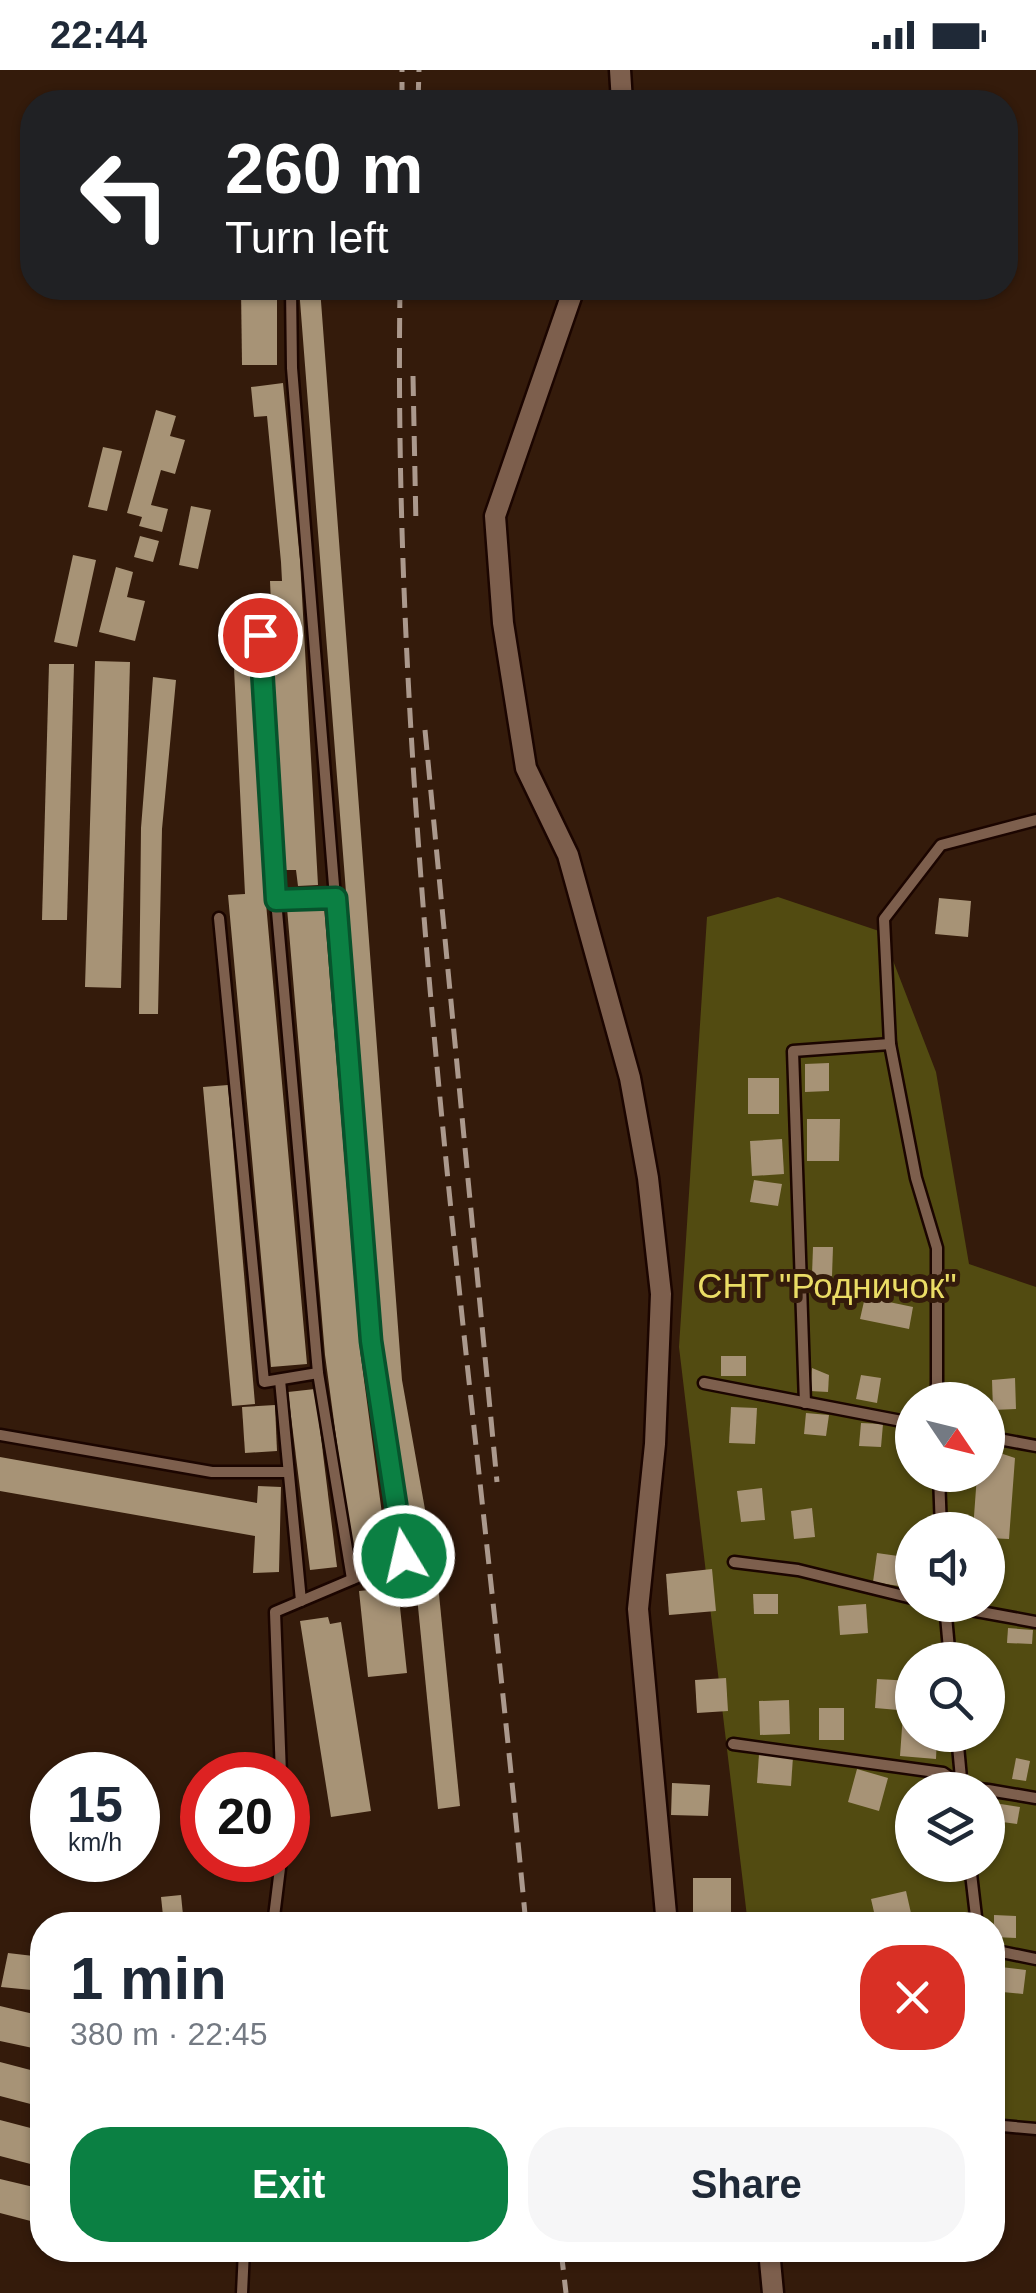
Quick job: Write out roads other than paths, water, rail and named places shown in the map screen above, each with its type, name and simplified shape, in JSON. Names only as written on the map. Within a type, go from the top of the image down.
[{"type":"street","points":[[570,300],[495,516],[503,623],[526,768],[568,856],[630,1078],[648,1178],[661,1294],[655,1444],[638,1610],[665,1912]]},
{"type":"street","points":[[771,2262],[773,2293]]},
{"type":"lane","points":[[279,1752],[275,1612],[404,1556],[371,1341],[292,368],[290,300]]},
{"type":"lane","points":[[257,608],[276,900],[318,1374],[352,1579]]},
{"type":"lane","points":[[938,1382],[936,1248],[916,1178],[890,1044],[884,919],[941,846],[1036,820]]},
{"type":"lane","points":[[276,900],[336,898]]},
{"type":"lane","points":[[219,918],[264,1382],[318,1374]]},
{"type":"lane","points":[[805,1404],[794,1051],[890,1044]]},
{"type":"lane","points":[[280,1380],[300,1601]]},
{"type":"lane","points":[[704,1383],[895,1420]]},
{"type":"lane","points":[[0,1435],[212,1472],[288,1472]]},
{"type":"lane","points":[[1005,1440],[1036,1446]]},
{"type":"lane","points":[[734,1562],[798,1570],[895,1594]]},
{"type":"lane","points":[[1005,1616],[1036,1622]]},
{"type":"lane","points":[[734,1744],[936,1772]]},
{"type":"lane","points":[[1005,1793],[1036,1798]]},
{"type":"lane","points":[[275,1912],[278,1882]]},
{"type":"lane","points":[[972,1882],[975,1912]]},
{"type":"lane","points":[[1005,1953],[1036,1959]]},
{"type":"lane","points":[[1005,2126],[1036,2129]]},
{"type":"lane","points":[[242,2293],[243,2262]]},
{"type":"railway","points":[[402,70],[402,90]]},
{"type":"railway","points":[[418,90],[419,70]]},
{"type":"railway","points":[[400,300],[401,493],[423,903],[525,1912]]},
{"type":"railway","points":[[413,376],[416,526]]},
{"type":"railway","points":[[425,730],[497,1482]]},
{"type":"railway","points":[[562,2262],[566,2293]]},
{"type":"park label","name":"СНТ \"Родничок\"","points":[[827,1285]]}]
